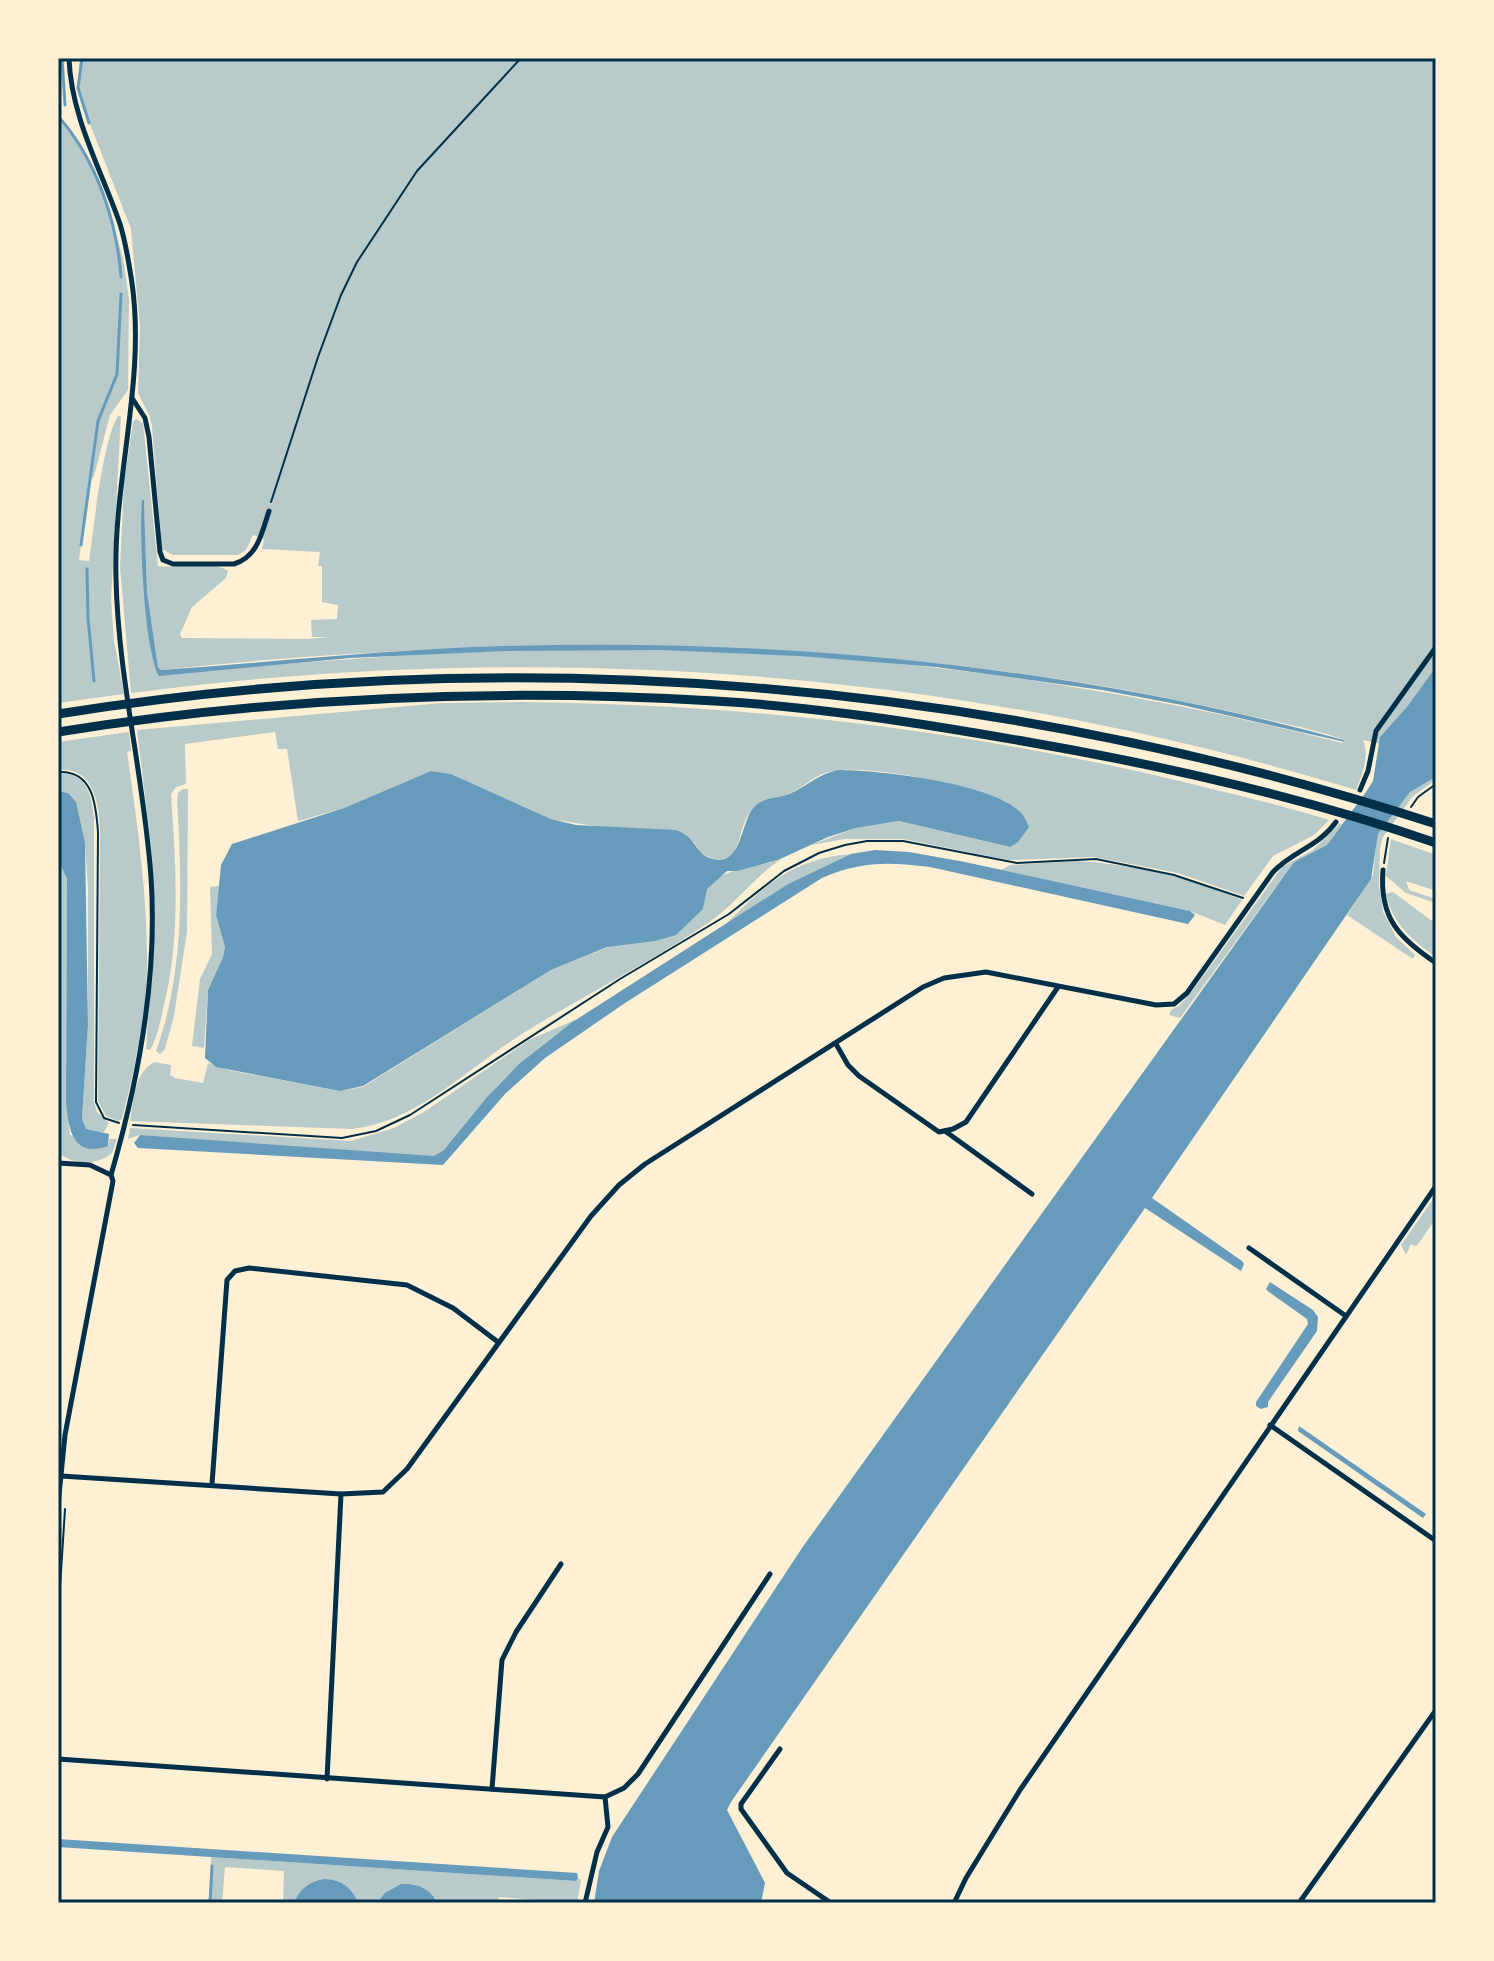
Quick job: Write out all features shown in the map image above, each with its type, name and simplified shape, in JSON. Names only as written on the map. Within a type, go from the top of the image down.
[{"type":"highway","points":[[58,714],[200,695],[389,681],[573,679],[722,685],[842,695],[983,715],[1117,739],[1231,765],[1436,824]]},
{"type":"highway","points":[[58,732],[297,703],[382,697],[592,697],[717,701],[843,713],[1074,749],[1223,781],[1436,843]]},
{"type":"street","points":[[58,1505],[65,1435],[113,1181],[111,1175],[140,1055],[148,1000],[152,932],[150,863],[119,639],[116,546],[132,398],[132,285],[121,228],[81,125],[70,83],[69,58]]},
{"type":"street","points":[[132,398],[145,418],[149,437],[160,552],[166,562],[241,562],[258,543],[269,511]]},
{"type":"street","points":[[1360,790],[1368,771],[1376,731],[1436,647]]},
{"type":"street","points":[[61,1476],[341,1494],[383,1492],[396,1481],[591,1216],[619,1185],[645,1164],[923,987],[944,978],[986,972],[1156,1005],[1174,1004],[1187,993],[1280,865],[1320,840],[1336,822]]},
{"type":"street","points":[[1383,870],[1383,898],[1392,923],[1409,944],[1436,963]]},
{"type":"street","points":[[836,1044],[848,1065],[859,1076],[939,1132],[944,1131],[966,1122],[1058,987]]},
{"type":"street","points":[[944,1131],[1032,1194]]},
{"type":"street","points":[[58,1163],[90,1165],[111,1175]]},
{"type":"street","points":[[954,1903],[1020,1790],[1436,1186]]},
{"type":"street","points":[[1249,1248],[1346,1316]]},
{"type":"street","points":[[212,1484],[227,1280],[235,1271],[249,1268],[407,1285],[453,1308],[498,1342]]},
{"type":"street","points":[[1270,1425],[1436,1541]]},
{"type":"street","points":[[327,1779],[341,1494]]},
{"type":"street","points":[[492,1789],[502,1660],[516,1632],[561,1564]]},
{"type":"street","points":[[58,1759],[605,1797],[624,1788],[638,1774],[770,1574]]},
{"type":"street","points":[[1299,1903],[1436,1710]]},
{"type":"street","points":[[780,1749],[741,1804],[741,1809],[787,1873],[831,1903]]},
{"type":"street","points":[[585,1903],[597,1852],[608,1827],[605,1797]]},
{"type":"path","points":[[269,511],[318,357],[357,262],[417,171],[521,58]]},
{"type":"path","points":[[58,772],[71,772],[83,778],[91,790],[95,808],[98,832],[96,1102],[104,1118],[125,1124],[342,1138],[376,1131],[410,1115],[620,979],[729,914],[784,871],[819,853],[845,845],[867,841],[903,841],[1017,863],[1096,859],[1199,882],[1251,903]]},
{"type":"path","points":[[1418,797],[1436,784]]},
{"type":"path","points":[[1383,870],[1386,841]]},
{"type":"path","points":[[58,1619],[66,1506]]},
{"type":"shaded area","points":[[80,58],[1436,58],[1436,756],[1363,740],[1365,759],[1356,790],[1207,749],[1056,716],[903,692],[749,676],[594,668],[439,668],[285,677],[131,693],[120,567],[124,483],[136,419],[143,423],[158,566],[204,565],[228,571],[226,578],[192,607],[180,634],[182,638],[331,637],[312,637],[311,620],[337,619],[338,605],[322,602],[322,566],[318,566],[320,552],[262,549],[264,539],[253,535],[246,550],[238,555],[173,555],[162,549],[152,427],[138,393],[140,326],[131,229],[78,88]],"holes":[[[144,501],[147,592],[158,667],[161,670],[394,651],[627,646],[743,649],[859,656],[1091,684],[1310,729],[1345,740],[1342,743],[1245,720],[1049,683],[851,659],[751,653],[651,650],[484,652],[159,675],[151,652],[146,595]]]},
{"type":"shaded area","points":[[58,117],[88,157],[97,176],[123,258],[129,299],[128,390],[110,415],[94,476],[89,482],[79,560],[89,561],[107,445],[112,428],[121,416],[111,599],[114,641],[124,694],[58,703]]},
{"type":"shaded area","points":[[520,702],[688,708],[856,723],[940,735],[1106,764],[1329,820],[1314,835],[1273,856],[1244,896],[1178,873],[1094,857],[1008,860],[903,839],[845,839],[811,845],[856,828],[899,821],[1009,847],[1007,802],[913,776],[859,770],[820,775],[750,813],[731,855],[717,859],[703,854],[694,842],[551,819],[451,774],[431,771],[344,808],[298,821],[287,749],[278,749],[275,732],[185,744],[186,784],[176,787],[171,794],[175,875],[173,956],[158,1030],[150,1050],[146,1049],[155,918],[151,845],[137,730],[442,703]]},
{"type":"shaded area","points":[[129,732],[131,751],[127,752],[138,830],[147,961],[143,1021],[136,1060],[122,1119],[118,1121],[106,1116],[98,1101],[98,810],[92,789],[80,774],[58,770],[58,742]]},
{"type":"shaded area","points":[[58,774],[81,780],[89,792],[94,817],[94,1102],[97,1112],[109,1123],[104,1132],[85,1129],[82,1119],[88,1025],[85,843],[68,793],[58,791]]},
{"type":"shaded area","points":[[1436,777],[1413,796],[1383,837],[1380,848],[1379,885],[1383,912],[1396,937],[1415,955],[1413,959],[1347,915],[1373,875],[1377,835],[1410,792]]},
{"type":"shaded area","points":[[188,789],[187,932],[174,1016],[165,1049],[160,1054],[156,1051],[177,958],[180,863],[177,800],[178,793]]},
{"type":"shaded area","points":[[1340,823],[1327,845],[1294,862],[1180,1018],[1169,1015],[1194,989],[1282,867],[1313,850]]},
{"type":"shaded area","points":[[1391,839],[1436,855],[1436,891],[1406,881],[1409,890],[1436,899],[1436,903],[1406,893],[1386,876]]},
{"type":"shaded area","points":[[851,854],[788,884],[725,925],[781,876],[812,862]]},
{"type":"shaded area","points":[[58,859],[67,879],[66,1101],[70,1135],[108,1146],[110,1139],[117,1139],[112,1153],[92,1162],[78,1162],[58,1153]]},
{"type":"shaded area","points":[[781,859],[708,923],[525,1032],[443,1091],[399,1116],[352,1129],[130,1121],[139,1080],[154,1062],[171,1065],[170,1075],[175,1078],[203,1083],[208,1063],[228,1070],[340,1091],[363,1087],[551,970],[703,909],[706,890],[719,877]]},
{"type":"shaded area","points":[[1076,861],[1160,873],[1242,900],[1225,925],[1190,911],[1001,870],[1010,865]]},
{"type":"shaded area","points":[[219,886],[216,915],[225,947],[208,990],[204,1048],[192,1046],[200,979],[212,954],[210,887]]},
{"type":"shaded area","points":[[1393,892],[1436,924],[1436,957],[1411,938],[1393,915],[1386,894]]},
{"type":"shaded area","points":[[577,1019],[509,1074],[450,1144],[434,1157],[140,1135],[128,1139],[130,1128],[351,1141],[394,1128],[424,1112],[529,1040]]},
{"type":"shaded area","points":[[1436,1195],[1436,1218],[1419,1243],[1416,1246],[1411,1244],[1406,1255],[1401,1245]]},
{"type":"shaded area","points":[[211,1857],[581,1880],[577,1903],[499,1897],[498,1903],[438,1903],[435,1897],[381,1898],[377,1903],[358,1903],[343,1884],[320,1882],[304,1889],[294,1903],[283,1903],[284,1871],[225,1867],[222,1903],[210,1903]]},
{"type":"water","points":[[142,500],[147,592],[158,667],[161,670],[505,646],[717,647],[823,653],[929,662],[1138,693],[1241,714],[1345,742],[1102,690],[936,667],[799,656],[661,650],[506,651],[350,658],[159,676],[146,618]]},
{"type":"water","points":[[1436,667],[1436,777],[1410,792],[1378,834],[1371,879],[1152,1198],[1242,1261],[1241,1271],[1145,1208],[731,1802],[727,1810],[765,1883],[761,1903],[594,1903],[599,1871],[612,1837],[802,1548],[1294,862],[1327,845],[1366,792],[1373,781],[1380,737]]},
{"type":"water","points":[[838,770],[880,772],[933,780],[984,793],[1005,801],[1019,811],[1029,827],[1010,847],[899,821],[856,828],[778,860],[727,871],[707,889],[703,909],[676,935],[607,947],[551,970],[363,1086],[340,1091],[216,1067],[205,1058],[208,990],[225,947],[216,915],[221,865],[232,844],[344,808],[431,771],[451,774],[551,819],[576,825],[676,830],[689,837],[707,857],[723,859],[736,849],[755,806],[789,794]]},
{"type":"water","points":[[58,791],[68,793],[76,802],[85,843],[88,1025],[82,1119],[86,1129],[109,1134],[108,1146],[96,1149],[79,1144],[74,1138],[67,1111],[67,879],[58,859]]},
{"type":"water","points":[[875,850],[909,852],[965,862],[1190,911],[1195,915],[1188,924],[930,867],[888,864],[850,868],[822,878],[625,1003],[545,1058],[505,1094],[443,1165],[138,1148],[134,1143],[140,1135],[434,1156],[444,1150],[519,1064],[571,1023],[788,884],[851,854]]},
{"type":"water","points":[[1270,1282],[1313,1310],[1318,1317],[1317,1331],[1268,1402],[1268,1407],[1261,1409],[1256,1402],[1308,1324],[1307,1319],[1266,1289]]},
{"type":"water","points":[[1299,1426],[1426,1514],[1423,1518],[1298,1431]]},
{"type":"water","points":[[58,1839],[577,1873],[578,1878],[576,1881],[58,1847]]},
{"type":"water","points":[[325,1879],[346,1886],[358,1903],[294,1903],[306,1886]]},
{"type":"water","points":[[401,1884],[423,1888],[438,1903],[377,1903],[385,1893]]},
{"type":"waterway","points":[[62,58],[65,105]]},
{"type":"waterway","points":[[82,58],[78,88],[89,123]]},
{"type":"waterway","points":[[58,116],[94,171],[115,234],[121,277]]},
{"type":"waterway","points":[[81,545],[98,421],[117,374],[121,294]]},
{"type":"waterway","points":[[87,569],[94,681]]},
{"type":"waterway","points":[[210,1903],[212,1866]]}]
